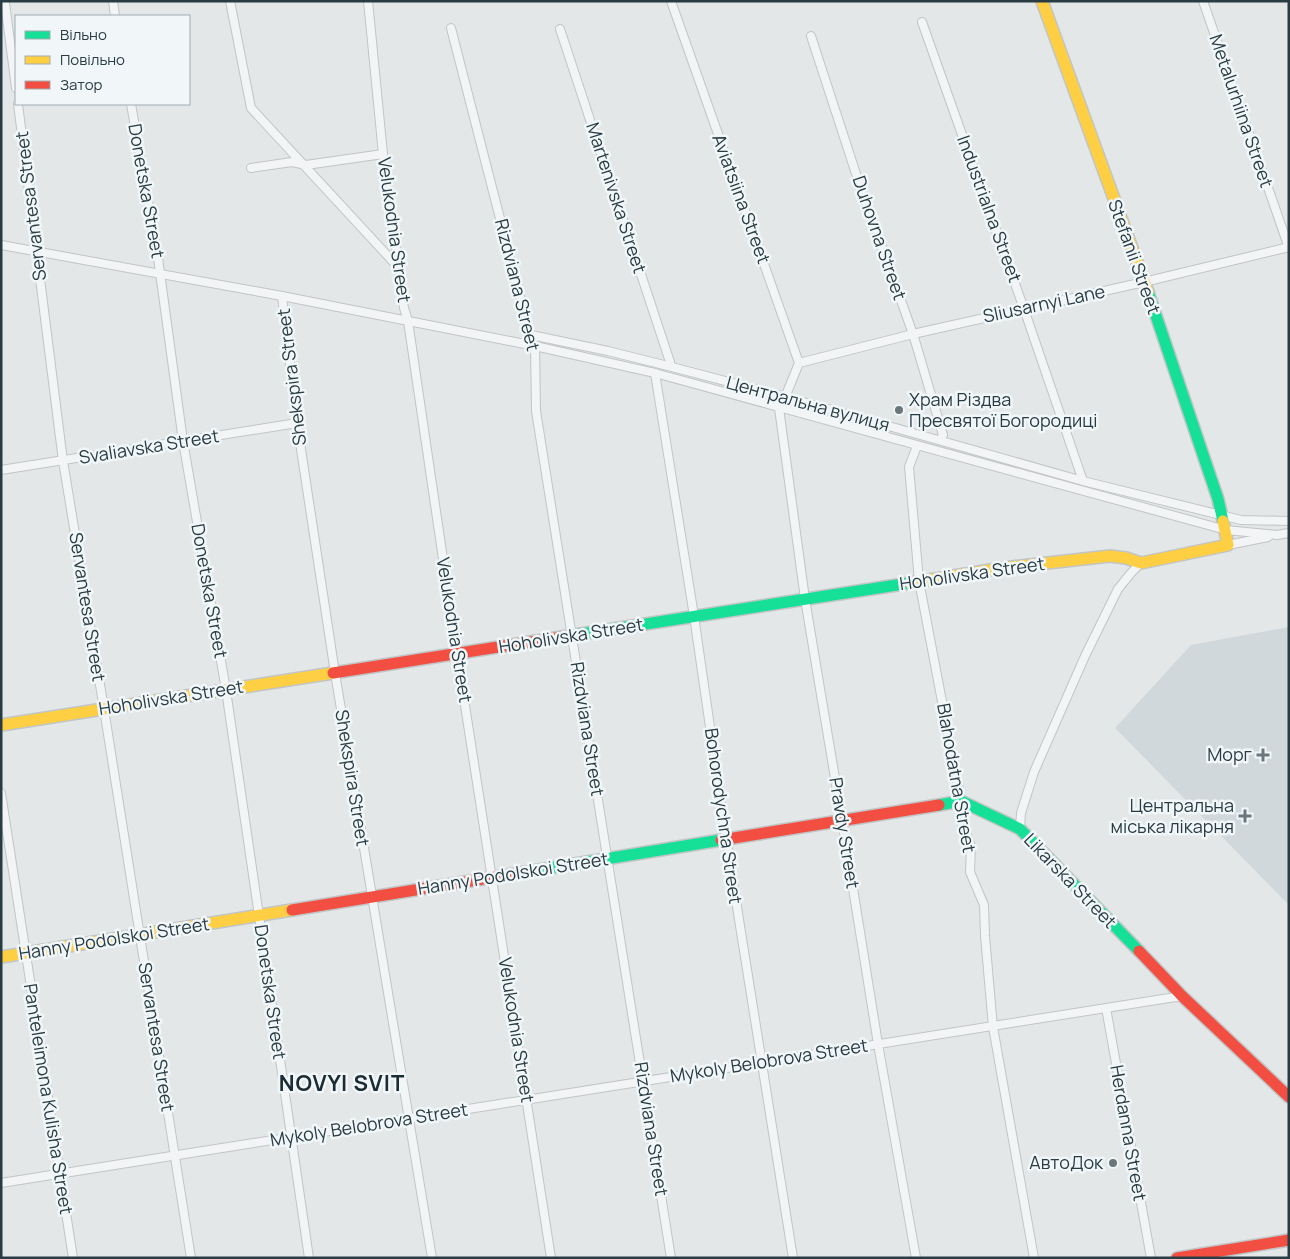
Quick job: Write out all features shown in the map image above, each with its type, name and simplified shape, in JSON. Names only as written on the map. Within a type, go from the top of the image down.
[{"type":"street","points":[[113,1],[116,15]]},
{"type":"street","points":[[230,1],[251,108],[306,165],[398,268]]},
{"type":"street","name":"Velukodnia Street","points":[[368,1],[383,154],[398,268],[408,321],[457,654],[551,1258]]},
{"type":"street","name":"Aviatsiina Street","points":[[671,1],[799,363]]},
{"type":"street","name":"Stefanii Street","points":[[1042,1],[1144,282],[1218,499],[1228,544]]},
{"type":"street","name":"Metalurhiina Street","points":[[1203,1],[1289,248]]},
{"type":"street","points":[[5,3],[15,80]]},
{"type":"street","name":"Industrialna Street","points":[[922,22],[1083,481]]},
{"type":"street","name":"Rizdviana Street","points":[[451,28],[530,335],[535,346],[536,411],[671,1258]]},
{"type":"street","name":"Martenivska Street","points":[[560,29],[670,362],[668,366]]},
{"type":"street","name":"Duhovna Street","points":[[811,36],[859,183],[913,334],[943,435],[940,440]]},
{"type":"street","name":"Servantesa Street","points":[[18,105],[63,461],[191,1258]]},
{"type":"street","name":"Donetska Street","points":[[131,105],[160,273],[183,442],[226,690],[309,1258]]},
{"type":"street","points":[[250,168],[292,162],[306,165],[383,154]]},
{"type":"street","name":"Центральна вулиця","points":[[1,245],[282,296],[535,346],[655,373],[1226,530],[1277,535]]},
{"type":"street","name":"Sliusarnyi Lane","points":[[799,363],[913,334],[1289,248]]},
{"type":"street","name":"Shekspira Street","points":[[282,296],[297,423],[335,673],[432,1258]]},
{"type":"street","name":"Центральна вулиця","points":[[530,335],[668,366],[786,397],[1083,481],[1241,520],[1289,521]]},
{"type":"street","points":[[779,408],[786,397],[799,363]]},
{"type":"street","name":"Bohorodychna Street","points":[[655,373],[694,616],[726,839],[793,1258]]},
{"type":"street","name":"Pravdy Street","points":[[779,408],[805,599],[878,1044],[916,1258]]},
{"type":"street","name":"Svaliavska Street","points":[[1,470],[297,423]]},
{"type":"street","name":"Blahodatna Street","points":[[917,446],[909,467],[920,581],[962,801],[960,818],[971,846],[970,872],[984,905],[993,1026],[1034,1258]]},
{"type":"street","points":[[1142,563],[1289,533]]},
{"type":"street","name":"Hoholivska Street","points":[[1,725],[1003,568],[1110,556],[1142,563]]},
{"type":"street","name":"Likarska Street","points":[[1142,563],[1118,589],[1085,656],[1034,772],[1021,813],[1020,829],[1182,996],[1289,1096]]},
{"type":"street","name":"Panteleimona Kulisha Street","points":[[1,793],[73,1258]]},
{"type":"street","points":[[962,801],[1020,829]]},
{"type":"street","name":"Hanny Podolskoi Street","points":[[1,957],[962,801]]},
{"type":"street","name":"Mykoly Belobrova Street","points":[[1,1183],[1182,996]]},
{"type":"street","name":"Herdanna Street","points":[[1106,1008],[1151,1258]]},
{"type":"street","points":[[1177,1258],[1289,1240]]},
{"type":"shaded area","name":"Центральна міська лікарня","points":[[1289,627],[1289,905],[1115,728],[1191,645]]},
{"type":"traffic: fast","points":[[1148,292],[1218,499],[1223,521]]},
{"type":"traffic: fast","points":[[568,636],[910,583]]},
{"type":"traffic: fast","points":[[939,805],[961,801],[1020,829],[1139,951]]},
{"type":"traffic: fast","points":[[520,873],[721,840]]},
{"type":"traffic: slow","points":[[1042,1],[1148,292]]},
{"type":"traffic: slow","points":[[910,583],[1003,568],[1110,556],[1126,558],[1141,563],[1228,545],[1223,521]]},
{"type":"traffic: slow","points":[[1,725],[333,673]]},
{"type":"traffic: slow","points":[[1,957],[292,910]]},
{"type":"traffic: jam","points":[[333,673],[568,636]]},
{"type":"traffic: jam","points":[[721,840],[939,805]]},
{"type":"traffic: jam","points":[[292,910],[520,873]]},
{"type":"traffic: jam","points":[[1139,951],[1182,996],[1289,1097]]},
{"type":"traffic: jam","points":[[1177,1258],[1289,1240]]},
{"type":"place","name":"Храм Різдва Пресвятої Богородиці","points":[[899,410]]},
{"type":"place","name":"Морг","points":[[1263,755]]},
{"type":"place","name":"Центральна міська лікарня","points":[[1245,816]]},
{"type":"place","name":"АвтоДок","points":[[1113,1163]]},
{"type":"district","name":"NOVYI SVIT","points":[[342,1083]]}]
